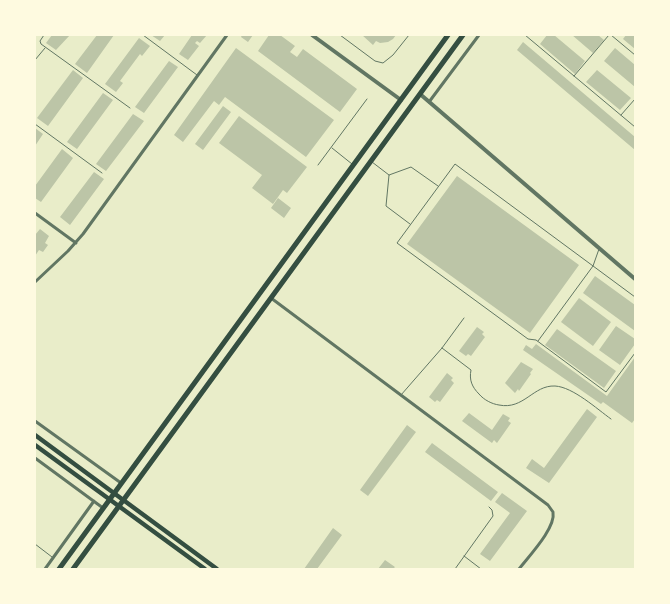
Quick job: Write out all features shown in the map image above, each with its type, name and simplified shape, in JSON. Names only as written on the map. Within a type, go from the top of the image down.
[{"type":"main road","points":[[61,567],[448,35]]},
{"type":"main road","points":[[73,569],[463,35]]},
{"type":"main road","points":[[35,435],[217,569]]},
{"type":"main road","points":[[35,445],[205,569]]},
{"type":"street","points":[[35,282],[76,243],[227,35]]},
{"type":"street","points":[[312,35],[401,100]]},
{"type":"street","points":[[430,102],[479,35]]},
{"type":"street","points":[[420,94],[635,279]]},
{"type":"street","points":[[35,213],[76,243]]},
{"type":"street","points":[[271,298],[548,505],[553,512],[553,521],[519,569]]},
{"type":"street","points":[[35,421],[121,483]]},
{"type":"street","points":[[35,458],[103,508]]},
{"type":"street","points":[[45,569],[94,501]]},
{"type":"lane","points":[[44,35],[40,41],[45,47],[130,108]]},
{"type":"lane","points":[[144,35],[198,75]]},
{"type":"lane","points":[[340,35],[375,61],[383,63],[393,55],[409,35]]},
{"type":"lane","points":[[525,35],[635,127]]},
{"type":"lane","points":[[574,76],[610,35],[635,55]]},
{"type":"lane","points":[[35,60],[45,47]]},
{"type":"lane","points":[[621,115],[635,98]]},
{"type":"lane","points":[[318,165],[367,99]]},
{"type":"lane","points":[[35,124],[102,173]]},
{"type":"lane","points":[[331,148],[353,165]]},
{"type":"lane","points":[[370,162],[389,175]]},
{"type":"lane","points":[[635,296],[455,164],[397,243],[528,339],[538,342],[606,392],[635,353]]},
{"type":"lane","points":[[389,175],[412,167],[438,187]]},
{"type":"lane","points":[[389,175],[386,206],[410,224]]},
{"type":"lane","points":[[538,342],[593,266],[600,247]]},
{"type":"lane","points":[[401,395],[442,348],[464,318]]},
{"type":"lane","points":[[442,348],[471,370],[470,381],[474,389],[480,396],[495,404],[513,406],[542,388],[556,386],[575,393],[611,419]]},
{"type":"lane","points":[[455,569],[493,516],[492,510],[489,507]]},
{"type":"lane","points":[[35,544],[61,567]]},
{"type":"lane","points":[[464,556],[481,569]]},
{"type":"building","points":[[52,35],[70,35],[56,50],[46,43]]},
{"type":"building","points":[[97,35],[114,35],[87,73],[75,64]]},
{"type":"building","points":[[151,35],[165,35],[160,41]]},
{"type":"building","points":[[192,35],[207,35],[200,43],[197,41],[195,43],[199,46],[188,60],[179,54]]},
{"type":"building","points":[[242,35],[253,35],[248,42],[241,37]]},
{"type":"building","points":[[269,35],[280,35],[295,46],[290,52],[297,57],[303,49],[357,89],[340,112],[258,51]]},
{"type":"building","points":[[362,35],[396,35],[388,42],[380,43],[376,41],[373,45]]},
{"type":"building","points":[[547,35],[554,35],[585,61],[575,74],[540,44]]},
{"type":"building","points":[[572,35],[598,35],[604,40],[593,53]]},
{"type":"building","points":[[626,35],[635,35],[635,49],[623,39]]},
{"type":"building","points":[[139,38],[150,46],[142,56],[140,54],[120,81],[123,83],[116,92],[105,84]]},
{"type":"building","points":[[523,42],[635,137],[635,150],[517,50]]},
{"type":"building","points":[[236,48],[334,120],[306,157],[225,97],[219,105],[214,101],[183,142],[174,135]]},
{"type":"building","points":[[615,48],[635,65],[635,87],[604,61]]},
{"type":"building","points":[[169,61],[178,67],[144,113],[135,107]]},
{"type":"building","points":[[73,70],[83,78],[48,126],[37,118]]},
{"type":"building","points":[[597,70],[631,98],[620,110],[586,82]]},
{"type":"building","points":[[103,93],[113,100],[77,149],[67,142]]},
{"type":"building","points":[[223,106],[231,112],[203,150],[195,144]]},
{"type":"building","points":[[133,114],[144,121],[106,171],[96,164]]},
{"type":"building","points":[[239,116],[307,167],[287,193],[283,190],[273,204],[252,188],[262,175],[219,143]]},
{"type":"building","points":[[35,128],[43,134],[35,146]]},
{"type":"building","points":[[62,149],[73,158],[41,202],[35,198],[35,186]]},
{"type":"building","points":[[94,172],[104,179],[70,225],[60,217]]},
{"type":"building","points":[[457,176],[579,265],[530,333],[407,244]]},
{"type":"building","points":[[278,198],[291,208],[284,218],[271,208]]},
{"type":"building","points":[[40,229],[49,236],[45,243],[48,245],[43,252],[39,250],[35,256],[35,235]]},
{"type":"building","points":[[595,276],[635,305],[635,331],[583,293]]},
{"type":"building","points":[[579,298],[611,322],[593,346],[561,322]]},
{"type":"building","points":[[616,326],[635,339],[635,344],[620,365],[599,350]]},
{"type":"building","points":[[477,327],[484,332],[482,334],[485,337],[471,356],[468,354],[466,356],[459,351]]},
{"type":"building","points":[[557,329],[616,371],[604,388],[545,345]]},
{"type":"building","points":[[536,344],[607,396],[635,357],[635,419],[632,423],[523,350],[526,345],[532,349]]},
{"type":"building","points":[[521,362],[533,369],[519,391],[518,389],[515,393],[505,383]]},
{"type":"building","points":[[447,373],[453,378],[451,380],[454,383],[440,402],[437,400],[435,402],[429,397]]},
{"type":"building","points":[[587,409],[597,417],[549,483],[526,468],[532,459],[544,468]]},
{"type":"building","points":[[469,413],[492,430],[503,414],[510,418],[508,421],[511,423],[497,443],[494,440],[492,443],[462,421]]},
{"type":"building","points":[[407,425],[416,432],[368,496],[360,490]]},
{"type":"building","points":[[432,443],[498,492],[491,501],[425,452]]},
{"type":"building","points":[[502,493],[527,511],[490,561],[480,554],[510,513],[495,502]]},
{"type":"building","points":[[333,528],[342,535],[317,569],[304,569]]},
{"type":"building","points":[[385,560],[395,567],[393,569],[378,569]]}]
